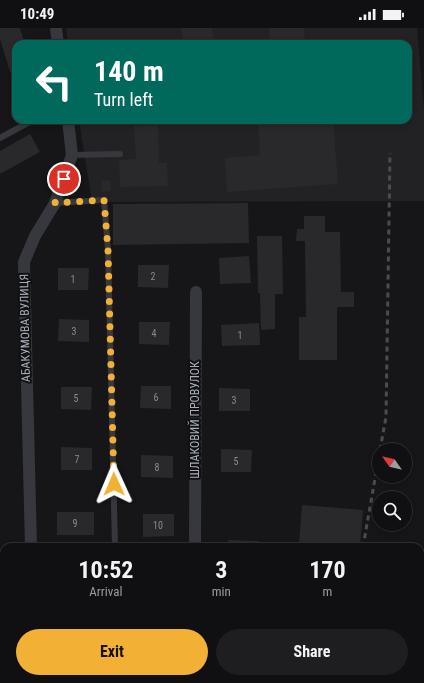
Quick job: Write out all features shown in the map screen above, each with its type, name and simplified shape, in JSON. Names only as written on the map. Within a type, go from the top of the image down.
[{"type":"street","points":[[56,28],[58,40]]},
{"type":"street","name":"АБАКУМОВА ВУЛИЦЯ","points":[[31,543],[24,262],[34,236],[55,203],[72,155],[68,124]]},
{"type":"street","name":"ШЛАКОВИЙ ПРОВУЛОК","points":[[195,543],[196,292]]},
{"type":"lane","points":[[0,138],[26,124]]},
{"type":"lane","points":[[72,155],[120,154]]},
{"type":"lane","points":[[55,203],[104,200],[108,250],[115,543]]},
{"type":"shaded area","points":[[66,28],[417,28],[424,110],[424,201],[92,202],[80,124],[412,124],[412,40],[68,40]]},
{"type":"building","points":[[0,28],[20,28],[24,40],[12,40],[12,78],[0,39]]},
{"type":"building","points":[[181,28],[212,28],[214,40],[182,40]]},
{"type":"building","points":[[269,28],[304,28],[305,40],[270,40]]},
{"type":"building","points":[[258,124],[333,124],[338,184],[227,192],[225,158],[260,155]]},
{"type":"building","points":[[158,125],[159,163],[167,163],[168,186],[120,187],[119,160],[136,159],[134,126]]},
{"type":"building","points":[[30,134],[40,152],[0,174],[0,151]]},
{"type":"building","points":[[110,180],[111,191],[102,192],[101,181]]},
{"type":"building","points":[[248,203],[249,243],[113,245],[113,204]]},
{"type":"building","points":[[304,216],[325,216],[325,232],[340,232],[341,292],[354,292],[354,307],[337,307],[337,360],[299,360],[299,317],[306,317],[305,241],[296,241],[297,229],[304,229]]},
{"type":"building","points":[[257,236],[282,236],[283,294],[275,294],[275,329],[261,330],[260,293],[258,293]]},
{"type":"building","points":[[249,256],[251,283],[220,284],[219,258]]},
{"type":"building","points":[[138,265],[169,265],[168,288],[138,287]]},
{"type":"building","points":[[58,268],[89,268],[88,290],[58,290]]},
{"type":"building","points":[[59,319],[89,320],[89,342],[58,341]]},
{"type":"building","points":[[139,322],[170,322],[169,345],[139,344]]},
{"type":"building","points":[[259,323],[260,345],[222,346],[221,325]]},
{"type":"building","points":[[141,386],[171,386],[171,409],[140,408]]},
{"type":"building","points":[[61,387],[92,387],[91,410],[61,409]]},
{"type":"building","points":[[219,388],[250,389],[250,411],[219,411]]},
{"type":"building","points":[[61,447],[92,448],[92,470],[61,470]]},
{"type":"building","points":[[221,449],[252,450],[251,472],[221,472]]},
{"type":"building","points":[[141,455],[173,456],[173,478],[141,477]]},
{"type":"building","points":[[302,505],[363,510],[360,543],[299,543]]},
{"type":"building","points":[[57,512],[94,512],[94,535],[57,535]]},
{"type":"building","points":[[143,514],[174,514],[174,536],[143,537]]},
{"type":"building","points":[[228,540],[259,541],[259,543],[228,543]]},
{"type":"railway","points":[[381,443],[386,417],[390,153]]},
{"type":"railway","points":[[364,543],[374,483]]},
{"type":"route","points":[[64,179],[55,203],[104,200],[108,250],[114,484]]}]
